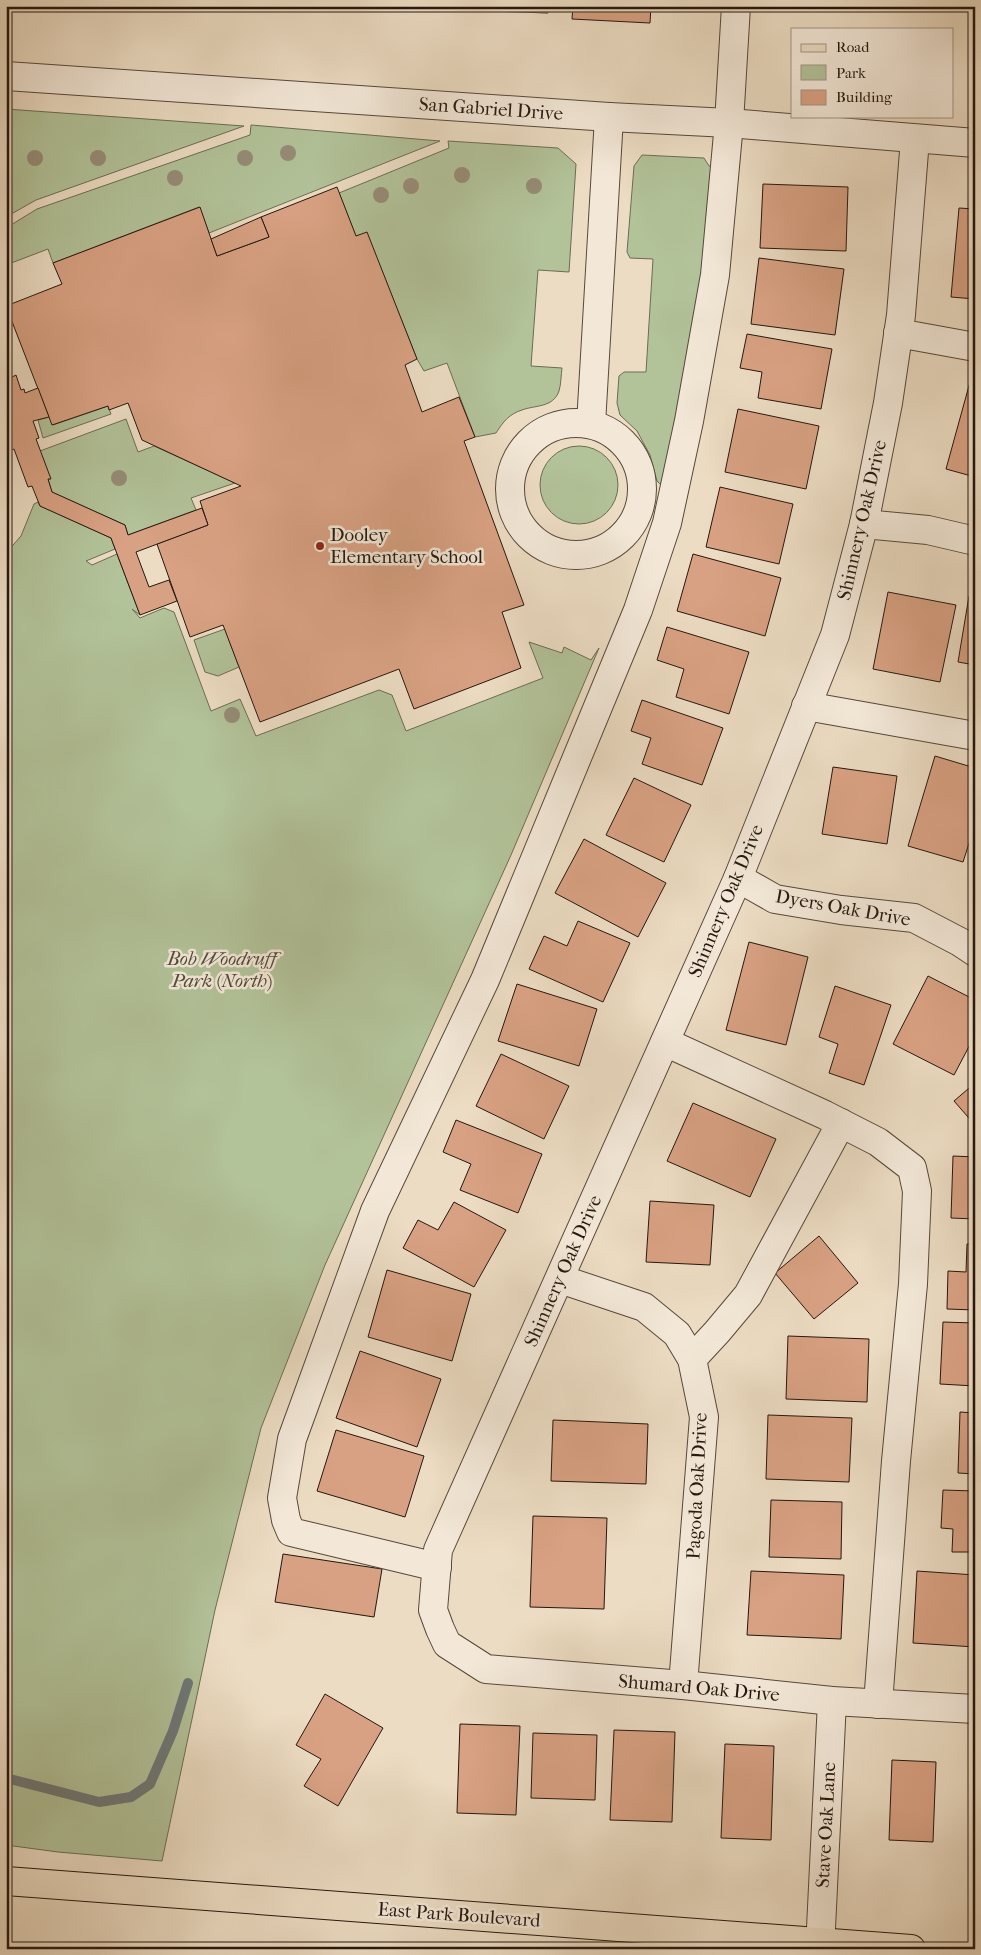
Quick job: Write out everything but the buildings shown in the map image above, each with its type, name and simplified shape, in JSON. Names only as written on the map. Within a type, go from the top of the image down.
[{"type":"main road","name":"East Park Boulevard","points":[[6,1880],[820,1945],[911,1949]]},
{"type":"street","points":[[436,1567],[291,1532],[286,1520],[282,1498],[292,1439],[375,1211],[484,980],[638,610],[667,523],[716,275],[729,122],[736,6]]},
{"type":"street","name":"San Gabriel Drive","points":[[6,76],[609,117],[729,122],[974,143]]},
{"type":"street","points":[[590,424],[609,117]]},
{"type":"street","points":[[974,143],[975,133]]},
{"type":"street","name":"Shinnery Oak Drive","points":[[440,1629],[433,1610],[438,1550],[738,878],[835,635],[864,524],[888,403],[902,315],[915,138]]},
{"type":"street","points":[[898,333],[975,347]]},
{"type":"street","points":[[558,424],[590,424],[620,438],[639,464],[643,496],[632,526],[609,548],[577,556],[546,550],[521,529],[509,499],[512,467],[530,440],[558,424]]},
{"type":"street","points":[[864,524],[928,530],[975,541]]},
{"type":"street","points":[[806,706],[975,736]]},
{"type":"street","name":"Dyers Oak Drive","points":[[738,878],[775,899],[841,910],[914,918],[975,952]]},
{"type":"street","points":[[665,1042],[841,1123],[878,1142],[912,1168],[917,1192],[913,1284],[896,1461],[878,1704]]},
{"type":"street","points":[[692,1360],[748,1295],[841,1123]]},
{"type":"street","name":"Pagoda Oak Drive","points":[[560,1279],[644,1307],[677,1334],[692,1360],[704,1417],[683,1685]]},
{"type":"street","name":"Shumard Oak Drive","points":[[440,1629],[447,1644],[486,1669],[683,1685],[832,1701],[975,1709]]},
{"type":"street","name":"Stave Oak Lane","points":[[820,1945],[832,1701]]},
{"type":"green space","points":[[6,109],[244,126],[36,200],[6,217]]},
{"type":"green space","points":[[251,125],[440,141],[209,233],[199,207],[53,263],[48,249],[6,265],[6,228],[37,209],[250,135]]},
{"type":"green space","points":[[448,141],[558,148],[576,164],[569,272],[538,270],[531,366],[562,368],[559,391],[553,400],[548,403],[527,408],[510,416],[496,433],[475,437],[447,363],[424,371],[417,359],[367,233],[356,236],[339,193],[449,148]]},
{"type":"green space","points":[[642,155],[704,158],[709,166],[717,168],[704,285],[664,488],[657,481],[650,455],[637,431],[620,415],[617,403],[619,376],[624,372],[646,372],[653,259],[630,258],[627,252],[634,166]]},
{"type":"green space","points":[[108,406],[111,414],[43,438],[38,420],[49,417],[53,425]]},
{"type":"green space","points":[[126,419],[138,452],[154,446],[235,483],[191,498],[196,510],[128,535],[125,525],[52,492],[48,479],[50,479],[40,451]]},
{"type":"green space","points":[[571,446],[587,446],[601,452],[612,463],[618,477],[618,493],[612,507],[601,518],[587,524],[571,524],[557,518],[546,507],[540,493],[540,477],[546,463],[557,452]]},
{"type":"green space","name":"Bob Woodruff Park (North)","points":[[38,502],[40,506],[111,538],[115,549],[86,561],[92,565],[117,554],[140,615],[132,609],[140,618],[164,608],[174,612],[211,711],[240,699],[256,736],[379,690],[392,695],[406,731],[543,678],[529,642],[562,653],[564,647],[591,660],[599,648],[511,855],[325,1265],[261,1428],[215,1610],[162,1861],[58,1852],[6,1845],[6,553],[21,536],[34,504]]},
{"type":"green space","points":[[225,629],[239,667],[218,676],[205,672],[194,640]]},
{"type":"waterway","points":[[6,1778],[99,1802],[131,1797],[150,1784],[173,1731],[188,1683]]},
{"type":"place","name":"Dooley Elementary School","points":[[320,546]]}]
